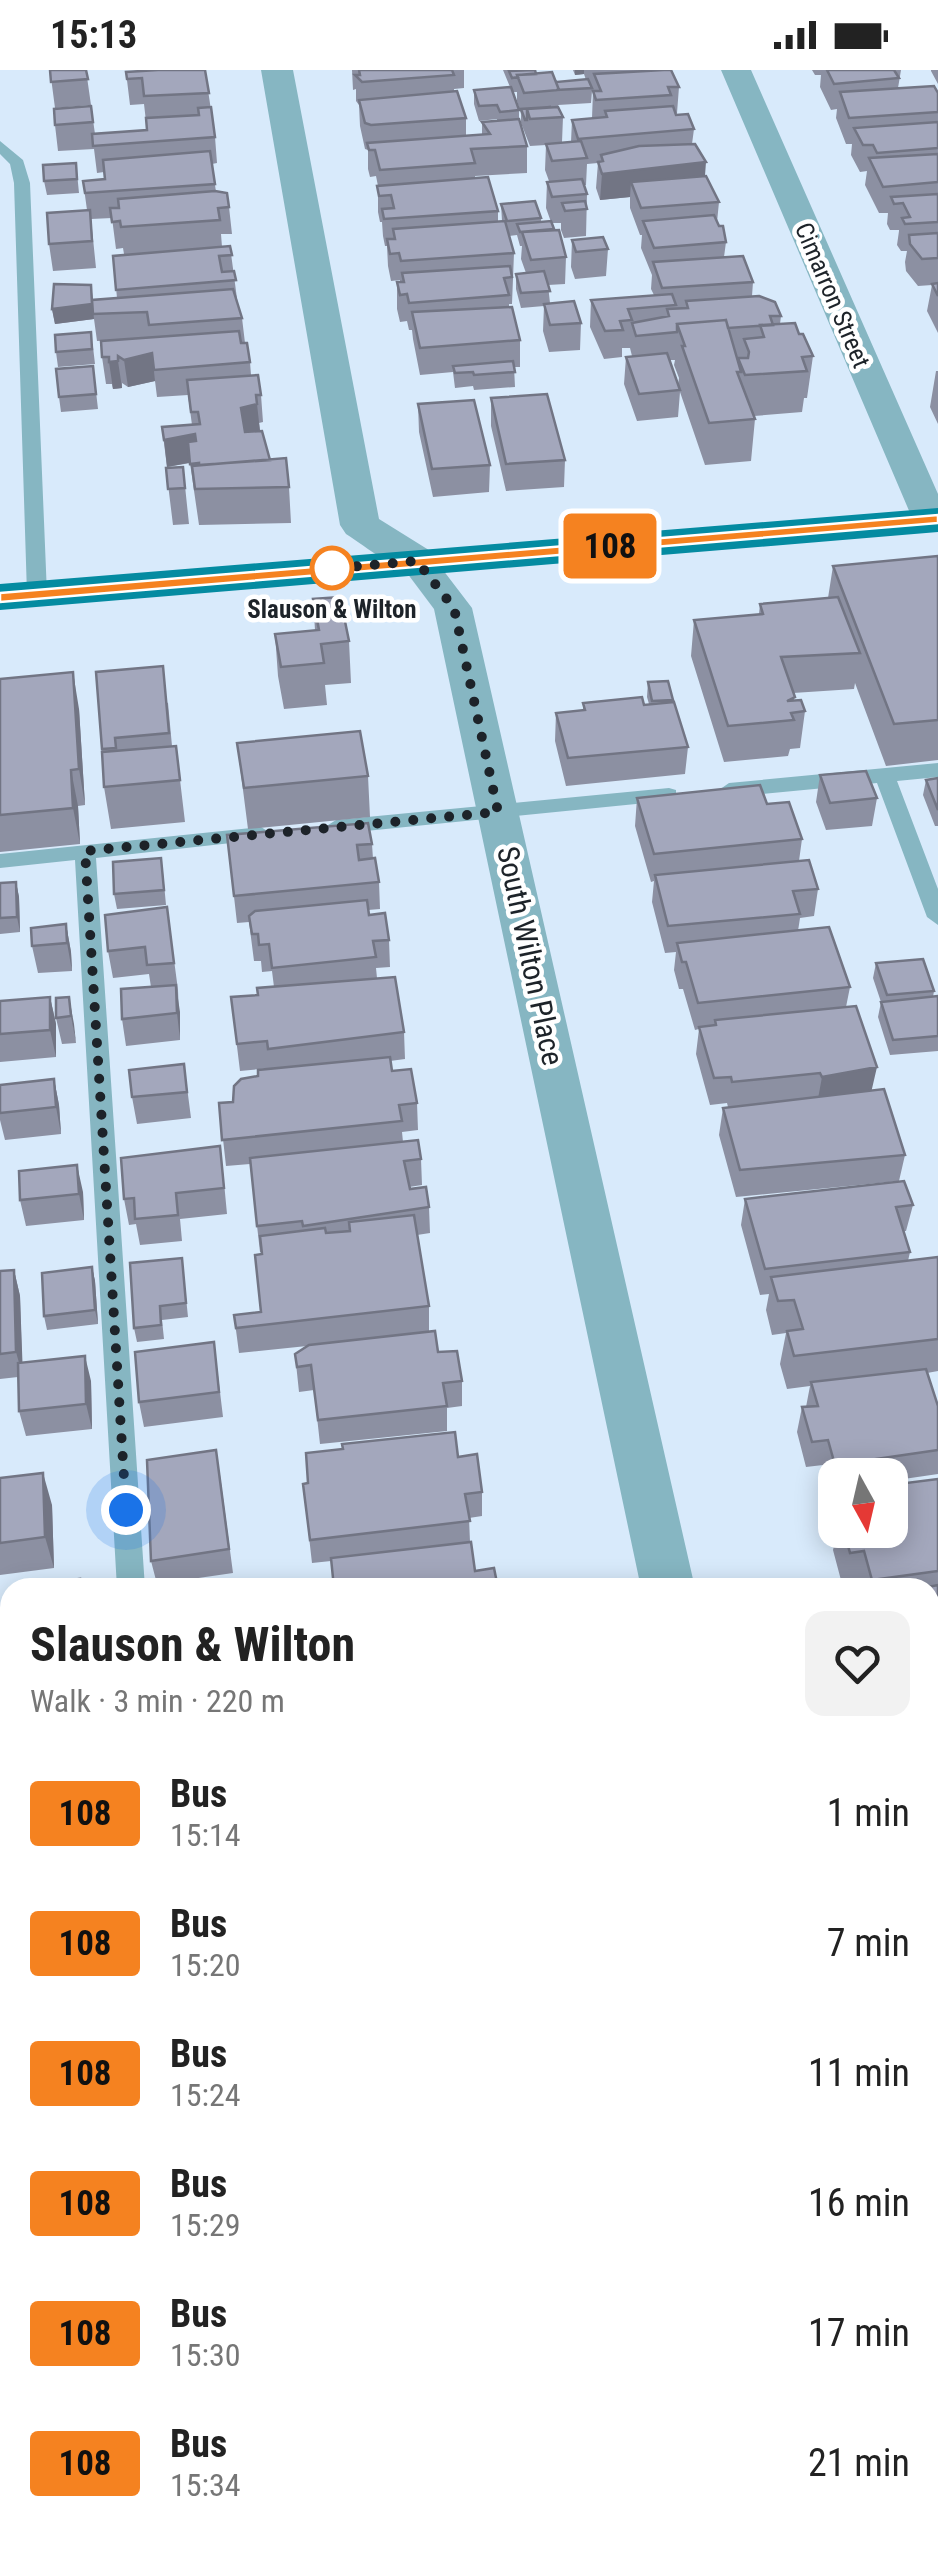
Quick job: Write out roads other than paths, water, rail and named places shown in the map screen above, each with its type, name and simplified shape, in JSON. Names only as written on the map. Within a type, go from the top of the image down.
[{"type":"main road","points":[[18,596],[934,520]]},
{"type":"street","name":"South Wilton Place","points":[[277,70],[360,525],[417,561],[454,608],[666,1578]]},
{"type":"street","name":"Cimarron Street","points":[[736,70],[934,520]]},
{"type":"lane","points":[[0,146],[18,163],[22,183],[18,596]]},
{"type":"lane","points":[[316,829],[938,770]]},
{"type":"lane","points":[[884,775],[938,917]]},
{"type":"lane","points":[[0,860],[277,833]]},
{"type":"lane","points":[[85,851],[130,1578]]},
{"type":"place","name":"Slauson & Wilton","points":[[332,568]]}]
